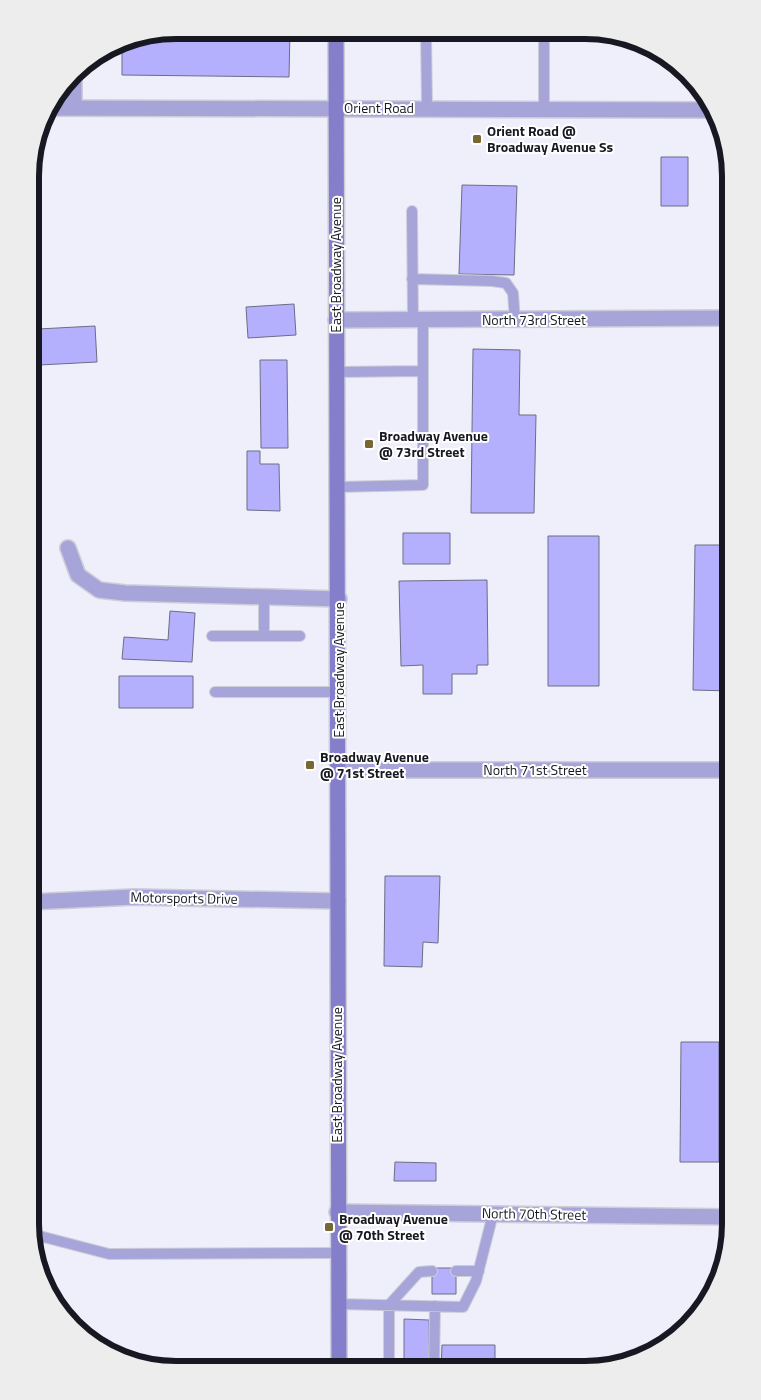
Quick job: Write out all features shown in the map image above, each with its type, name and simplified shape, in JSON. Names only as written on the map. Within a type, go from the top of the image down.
[{"type":"main road","name":"East Broadway Avenue","points":[[336,39],[336,320],[339,599],[337,1212],[339,1361]]},
{"type":"street","points":[[74,84],[74,108]]},
{"type":"street","name":"Orient Road","points":[[57,108],[705,110]]},
{"type":"street","name":"North 73rd Street","points":[[336,320],[722,318]]},
{"type":"street","points":[[68,548],[78,575],[99,590],[125,593],[339,599]]},
{"type":"street","name":"North 71st Street","points":[[339,770],[722,770]]},
{"type":"street","name":"Motorsports Drive","points":[[39,902],[134,897],[338,901]]},
{"type":"street","name":"North 70th Street","points":[[337,1212],[722,1217]]},
{"type":"lane","points":[[426,39],[426,108]]},
{"type":"lane","points":[[544,39],[544,109]]},
{"type":"lane","points":[[338,487],[422,485],[422,371],[418,320],[412,279],[412,211]]},
{"type":"lane","points":[[412,279],[492,280],[506,283],[513,293],[515,320]]},
{"type":"lane","points":[[337,372],[422,371]]},
{"type":"lane","points":[[264,597],[264,636]]},
{"type":"lane","points":[[212,636],[300,636]]},
{"type":"lane","points":[[215,692],[339,692]]},
{"type":"lane","points":[[338,1304],[463,1307],[479,1270],[493,1214]]},
{"type":"lane","points":[[39,1236],[109,1254],[338,1253]]},
{"type":"lane","points":[[456,1271],[479,1270]]},
{"type":"lane","points":[[389,1361],[389,1305],[419,1272],[432,1271]]},
{"type":"lane","points":[[434,1361],[435,1306]]},
{"type":"building","points":[[175,39],[290,39],[289,77],[122,75],[122,50],[149,41]]},
{"type":"building","points":[[389,39],[414,39],[414,41]]},
{"type":"building","points":[[661,157],[688,157],[688,206],[661,206]]},
{"type":"building","points":[[462,185],[517,186],[514,275],[459,274]]},
{"type":"building","points":[[294,304],[296,335],[248,338],[246,307]]},
{"type":"building","points":[[95,326],[97,362],[39,365],[39,329]]},
{"type":"building","points":[[473,349],[520,350],[519,415],[536,415],[534,513],[471,513]]},
{"type":"building","points":[[260,360],[287,360],[288,448],[261,448]]},
{"type":"building","points":[[247,451],[260,451],[260,464],[279,464],[280,511],[247,510]]},
{"type":"building","points":[[403,533],[450,533],[450,564],[403,564]]},
{"type":"building","points":[[548,536],[599,536],[599,686],[548,686]]},
{"type":"building","points":[[695,545],[722,545],[722,691],[693,690]]},
{"type":"building","points":[[487,580],[488,665],[477,665],[477,674],[452,674],[452,694],[423,694],[423,665],[401,666],[399,581]]},
{"type":"building","points":[[170,611],[195,613],[192,662],[122,659],[124,637],[168,640]]},
{"type":"building","points":[[119,676],[193,676],[193,708],[119,708]]},
{"type":"building","points":[[385,876],[440,876],[438,943],[423,942],[422,967],[384,966]]},
{"type":"building","points":[[681,1042],[719,1042],[719,1162],[680,1162]]},
{"type":"building","points":[[395,1162],[436,1163],[436,1181],[394,1181]]},
{"type":"building","points":[[432,1268],[456,1268],[456,1294],[432,1294]]},
{"type":"building","points":[[404,1319],[429,1320],[429,1361],[404,1360]]},
{"type":"building","points":[[442,1345],[495,1345],[495,1361],[441,1361]]},
{"type":"place","name":"Orient Road @ Broadway Avenue Ss","points":[[477,139]]},
{"type":"place","name":"Broadway Avenue @ 73rd Street","points":[[369,444]]},
{"type":"place","name":"Broadway Avenue @ 71st Street","points":[[310,765]]},
{"type":"place","name":"Broadway Avenue @ 70th Street","points":[[329,1227]]}]
